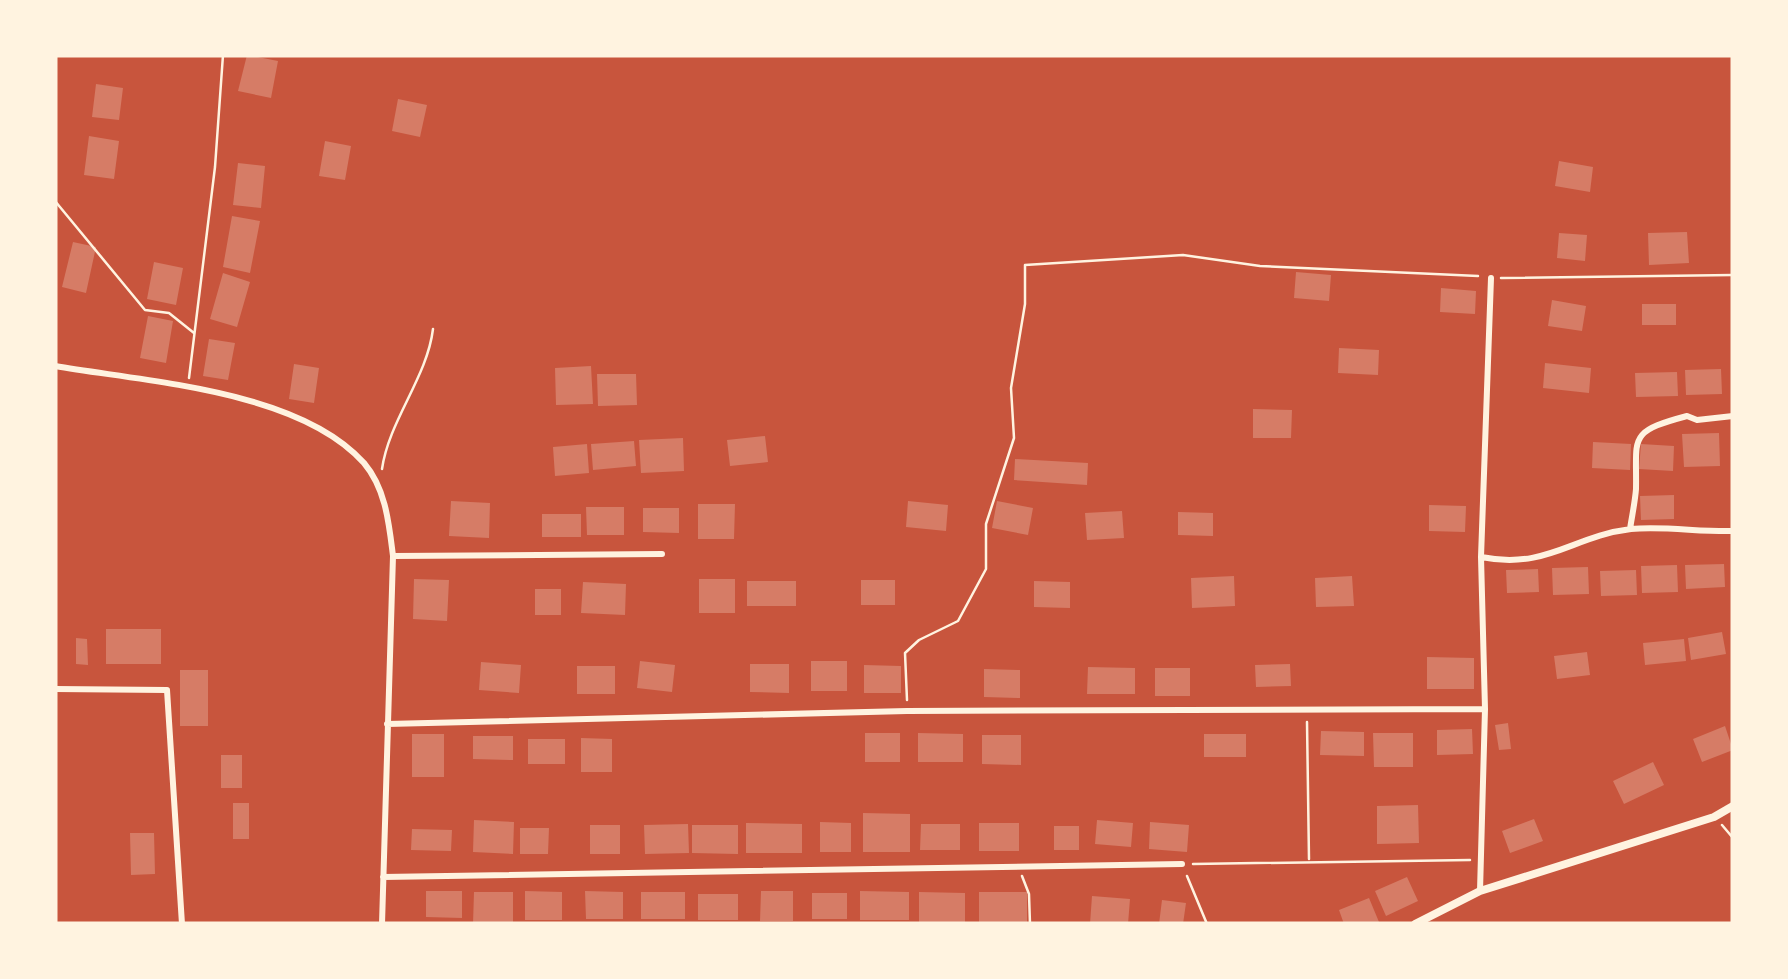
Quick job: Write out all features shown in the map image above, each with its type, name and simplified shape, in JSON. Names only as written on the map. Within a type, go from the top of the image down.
[{"type":"street","points":[[1480,890],[1485,708],[1481,557],[1491,278]]},
{"type":"street","points":[[55,366],[187,390],[297,416],[336,438],[365,464],[386,502],[394,556],[382,924]]},
{"type":"street","points":[[1630,529],[1636,489],[1633,449],[1641,436],[1687,416],[1697,420],[1733,416]]},
{"type":"street","points":[[1481,557],[1512,563],[1544,557],[1630,529],[1733,531]]},
{"type":"street","points":[[394,556],[662,554]]},
{"type":"street","points":[[55,688],[167,690],[182,924]]},
{"type":"street","points":[[387,724],[907,711],[1485,708]]},
{"type":"street","points":[[1415,924],[1480,890],[1714,817],[1733,806]]},
{"type":"street","points":[[382,877],[1182,864]]},
{"type":"path","points":[[187,390],[224,55]]},
{"type":"path","points":[[55,201],[145,310],[182,319],[195,334]]},
{"type":"path","points":[[907,711],[905,653],[919,640],[958,621],[986,569],[986,524],[1014,438],[1011,388],[1025,304],[1026,266],[1182,255],[1248,265],[1456,272],[1491,278],[1733,275]]},
{"type":"path","points":[[365,464],[381,479],[385,450],[428,355],[433,328]]},
{"type":"path","points":[[1307,709],[1309,860]]},
{"type":"path","points":[[1714,817],[1733,838]]},
{"type":"path","points":[[1207,924],[1182,864],[1481,860]]},
{"type":"path","points":[[1021,864],[1030,924]]},
{"type":"building","points":[[247,55],[278,61],[271,98],[238,91]]},
{"type":"building","points":[[96,84],[123,88],[119,120],[92,117]]},
{"type":"building","points":[[398,99],[427,105],[420,137],[392,131]]},
{"type":"building","points":[[89,136],[119,141],[114,179],[84,175]]},
{"type":"building","points":[[325,141],[351,146],[345,180],[319,176]]},
{"type":"building","points":[[1559,161],[1593,167],[1590,192],[1555,186]]},
{"type":"building","points":[[238,163],[265,166],[261,208],[233,205]]},
{"type":"building","points":[[232,216],[260,221],[250,273],[223,267]]},
{"type":"building","points":[[1687,232],[1689,263],[1649,265],[1648,233]]},
{"type":"building","points":[[1559,233],[1587,235],[1585,261],[1557,258]]},
{"type":"building","points":[[73,242],[96,247],[86,293],[62,287]]},
{"type":"building","points":[[154,262],[183,268],[176,305],[147,299]]},
{"type":"building","points":[[1296,272],[1331,275],[1329,301],[1294,298]]},
{"type":"building","points":[[223,273],[250,282],[237,327],[210,319]]},
{"type":"building","points":[[1441,288],[1476,291],[1475,314],[1440,312]]},
{"type":"building","points":[[1552,300],[1586,306],[1582,331],[1548,326]]},
{"type":"building","points":[[1642,304],[1676,304],[1676,325],[1642,325]]},
{"type":"building","points":[[148,316],[173,321],[166,363],[140,358]]},
{"type":"building","points":[[209,339],[235,343],[228,380],[203,376]]},
{"type":"building","points":[[1339,348],[1379,350],[1378,375],[1338,373]]},
{"type":"building","points":[[1545,363],[1591,368],[1589,393],[1543,388]]},
{"type":"building","points":[[294,364],[319,368],[314,403],[289,399]]},
{"type":"building","points":[[591,366],[593,404],[556,405],[555,368]]},
{"type":"building","points":[[1721,369],[1722,394],[1686,395],[1685,370]]},
{"type":"building","points":[[1677,372],[1678,396],[1636,397],[1635,373]]},
{"type":"building","points":[[597,374],[636,374],[637,405],[598,406]]},
{"type":"building","points":[[1253,409],[1292,410],[1291,438],[1253,438]]},
{"type":"building","points":[[1719,433],[1720,466],[1684,467],[1682,434]]},
{"type":"building","points":[[765,436],[768,462],[730,466],[727,440]]},
{"type":"building","points":[[683,438],[684,471],[641,473],[639,440]]},
{"type":"building","points":[[634,441],[636,466],[593,470],[591,444]]},
{"type":"building","points":[[1593,442],[1631,444],[1630,470],[1592,468]]},
{"type":"building","points":[[587,444],[589,473],[555,476],[553,447]]},
{"type":"building","points":[[1641,444],[1674,446],[1673,471],[1639,469]]},
{"type":"building","points":[[1015,459],[1088,463],[1087,485],[1014,480]]},
{"type":"building","points":[[1674,495],[1674,519],[1641,520],[1640,496]]},
{"type":"building","points":[[451,501],[490,503],[489,538],[449,536]]},
{"type":"building","points":[[908,501],[948,505],[946,531],[906,527]]},
{"type":"building","points":[[997,501],[1033,508],[1028,535],[992,528]]},
{"type":"building","points":[[698,504],[735,504],[734,539],[698,539]]},
{"type":"building","points":[[1429,505],[1466,506],[1465,532],[1429,531]]},
{"type":"building","points":[[586,507],[624,507],[624,535],[587,535]]},
{"type":"building","points":[[643,508],[679,508],[679,533],[643,532]]},
{"type":"building","points":[[1122,511],[1124,538],[1087,540],[1085,513]]},
{"type":"building","points":[[1178,512],[1213,513],[1213,536],[1178,535]]},
{"type":"building","points":[[542,514],[581,514],[581,537],[542,537]]},
{"type":"building","points":[[1724,564],[1725,587],[1686,589],[1685,565]]},
{"type":"building","points":[[1677,565],[1678,592],[1642,593],[1641,566]]},
{"type":"building","points":[[1588,567],[1589,594],[1553,595],[1552,568]]},
{"type":"building","points":[[1538,569],[1539,592],[1507,593],[1506,570]]},
{"type":"building","points":[[1636,570],[1637,595],[1601,596],[1600,571]]},
{"type":"building","points":[[1234,576],[1235,606],[1192,608],[1191,578]]},
{"type":"building","points":[[1352,576],[1354,606],[1316,607],[1315,578]]},
{"type":"building","points":[[414,579],[449,580],[447,621],[413,619]]},
{"type":"building","points":[[699,579],[735,579],[735,613],[699,613]]},
{"type":"building","points":[[861,580],[895,580],[895,605],[861,605]]},
{"type":"building","points":[[747,581],[796,581],[796,606],[747,606]]},
{"type":"building","points":[[1034,581],[1070,582],[1070,608],[1034,607]]},
{"type":"building","points":[[583,582],[626,584],[625,615],[581,613]]},
{"type":"building","points":[[535,589],[561,589],[561,615],[535,615]]},
{"type":"building","points":[[106,629],[161,629],[161,664],[106,664]]},
{"type":"building","points":[[1722,632],[1726,654],[1691,660],[1688,638]]},
{"type":"building","points":[[76,638],[87,639],[88,665],[76,664]]},
{"type":"building","points":[[1684,639],[1686,661],[1645,665],[1643,643]]},
{"type":"building","points":[[1587,652],[1590,675],[1557,679],[1554,656]]},
{"type":"building","points":[[1427,657],[1474,658],[1474,689],[1427,689]]},
{"type":"building","points":[[640,661],[675,665],[672,692],[637,688]]},
{"type":"building","points":[[811,661],[847,661],[847,691],[811,691]]},
{"type":"building","points":[[481,662],[521,665],[519,693],[479,690]]},
{"type":"building","points":[[750,664],[789,664],[789,693],[750,692]]},
{"type":"building","points":[[1290,664],[1291,686],[1256,687],[1255,665]]},
{"type":"building","points":[[864,665],[901,666],[901,693],[864,693]]},
{"type":"building","points":[[577,666],[615,666],[615,694],[577,694]]},
{"type":"building","points":[[1088,667],[1135,668],[1135,694],[1087,694]]},
{"type":"building","points":[[1155,668],[1190,668],[1190,696],[1155,696]]},
{"type":"building","points":[[984,669],[1020,670],[1020,698],[984,697]]},
{"type":"building","points":[[180,670],[208,670],[208,726],[180,726]]},
{"type":"building","points":[[1508,723],[1511,749],[1499,750],[1495,725]]},
{"type":"building","points":[[1725,726],[1733,750],[1702,762],[1693,739]]},
{"type":"building","points":[[1472,729],[1473,754],[1437,755],[1437,730]]},
{"type":"building","points":[[1321,731],[1364,732],[1364,756],[1320,755]]},
{"type":"building","points":[[865,733],[900,733],[900,762],[865,762]]},
{"type":"building","points":[[918,733],[963,734],[963,762],[918,762]]},
{"type":"building","points":[[1373,733],[1413,733],[1413,767],[1374,767]]},
{"type":"building","points":[[412,734],[444,734],[444,777],[412,777]]},
{"type":"building","points":[[1204,734],[1246,734],[1246,757],[1204,757]]},
{"type":"building","points":[[982,735],[1021,735],[1021,765],[982,764]]},
{"type":"building","points":[[473,736],[513,736],[513,760],[473,759]]},
{"type":"building","points":[[581,738],[612,739],[612,772],[581,772]]},
{"type":"building","points":[[528,739],[565,739],[565,764],[528,764]]},
{"type":"building","points":[[221,755],[242,755],[242,788],[221,788]]},
{"type":"building","points":[[1653,762],[1664,785],[1624,804],[1613,781]]},
{"type":"building","points":[[233,803],[249,803],[249,839],[233,839]]},
{"type":"building","points":[[1418,805],[1419,843],[1377,844],[1377,806]]},
{"type":"building","points":[[863,813],[910,814],[910,852],[863,852]]},
{"type":"building","points":[[1534,819],[1543,841],[1510,853],[1502,831]]},
{"type":"building","points":[[474,820],[514,822],[513,854],[473,852]]},
{"type":"building","points":[[1097,820],[1133,823],[1131,847],[1095,844]]},
{"type":"building","points":[[820,822],[851,823],[851,852],[820,852]]},
{"type":"building","points":[[1150,822],[1189,825],[1187,852],[1149,849]]},
{"type":"building","points":[[746,823],[802,824],[802,853],[746,853]]},
{"type":"building","points":[[979,823],[1019,823],[1019,851],[979,851]]},
{"type":"building","points":[[688,824],[689,853],[645,854],[644,825]]},
{"type":"building","points":[[921,824],[960,824],[960,850],[920,850]]},
{"type":"building","points":[[590,825],[620,825],[620,854],[590,854]]},
{"type":"building","points":[[692,825],[738,825],[738,854],[692,853]]},
{"type":"building","points":[[1054,826],[1079,826],[1079,850],[1054,850]]},
{"type":"building","points":[[520,828],[549,828],[548,854],[520,854]]},
{"type":"building","points":[[412,829],[452,830],[451,851],[411,850]]},
{"type":"building","points":[[130,833],[154,833],[155,874],[131,875]]},
{"type":"building","points":[[1407,877],[1418,901],[1386,916],[1375,891]]},
{"type":"building","points":[[426,891],[462,891],[462,918],[426,917]]},
{"type":"building","points":[[525,891],[562,892],[562,920],[525,920]]},
{"type":"building","points":[[585,891],[623,892],[623,919],[586,919]]},
{"type":"building","points":[[761,891],[793,891],[793,921],[760,921]]},
{"type":"building","points":[[860,891],[909,892],[909,920],[860,920]]},
{"type":"building","points":[[474,892],[513,892],[513,924],[473,924]]},
{"type":"building","points":[[641,892],[685,892],[685,919],[641,919]]},
{"type":"building","points":[[919,892],[965,893],[965,924],[919,923]]},
{"type":"building","points":[[979,892],[1027,892],[1027,924],[979,924]]},
{"type":"building","points":[[812,893],[847,893],[847,919],[812,919]]},
{"type":"building","points":[[698,894],[738,894],[738,920],[698,920]]},
{"type":"building","points":[[1092,896],[1130,899],[1128,924],[1090,924]]},
{"type":"building","points":[[1369,898],[1379,922],[1344,924],[1339,910]]},
{"type":"building","points":[[1162,900],[1186,903],[1183,924],[1159,924]]}]
